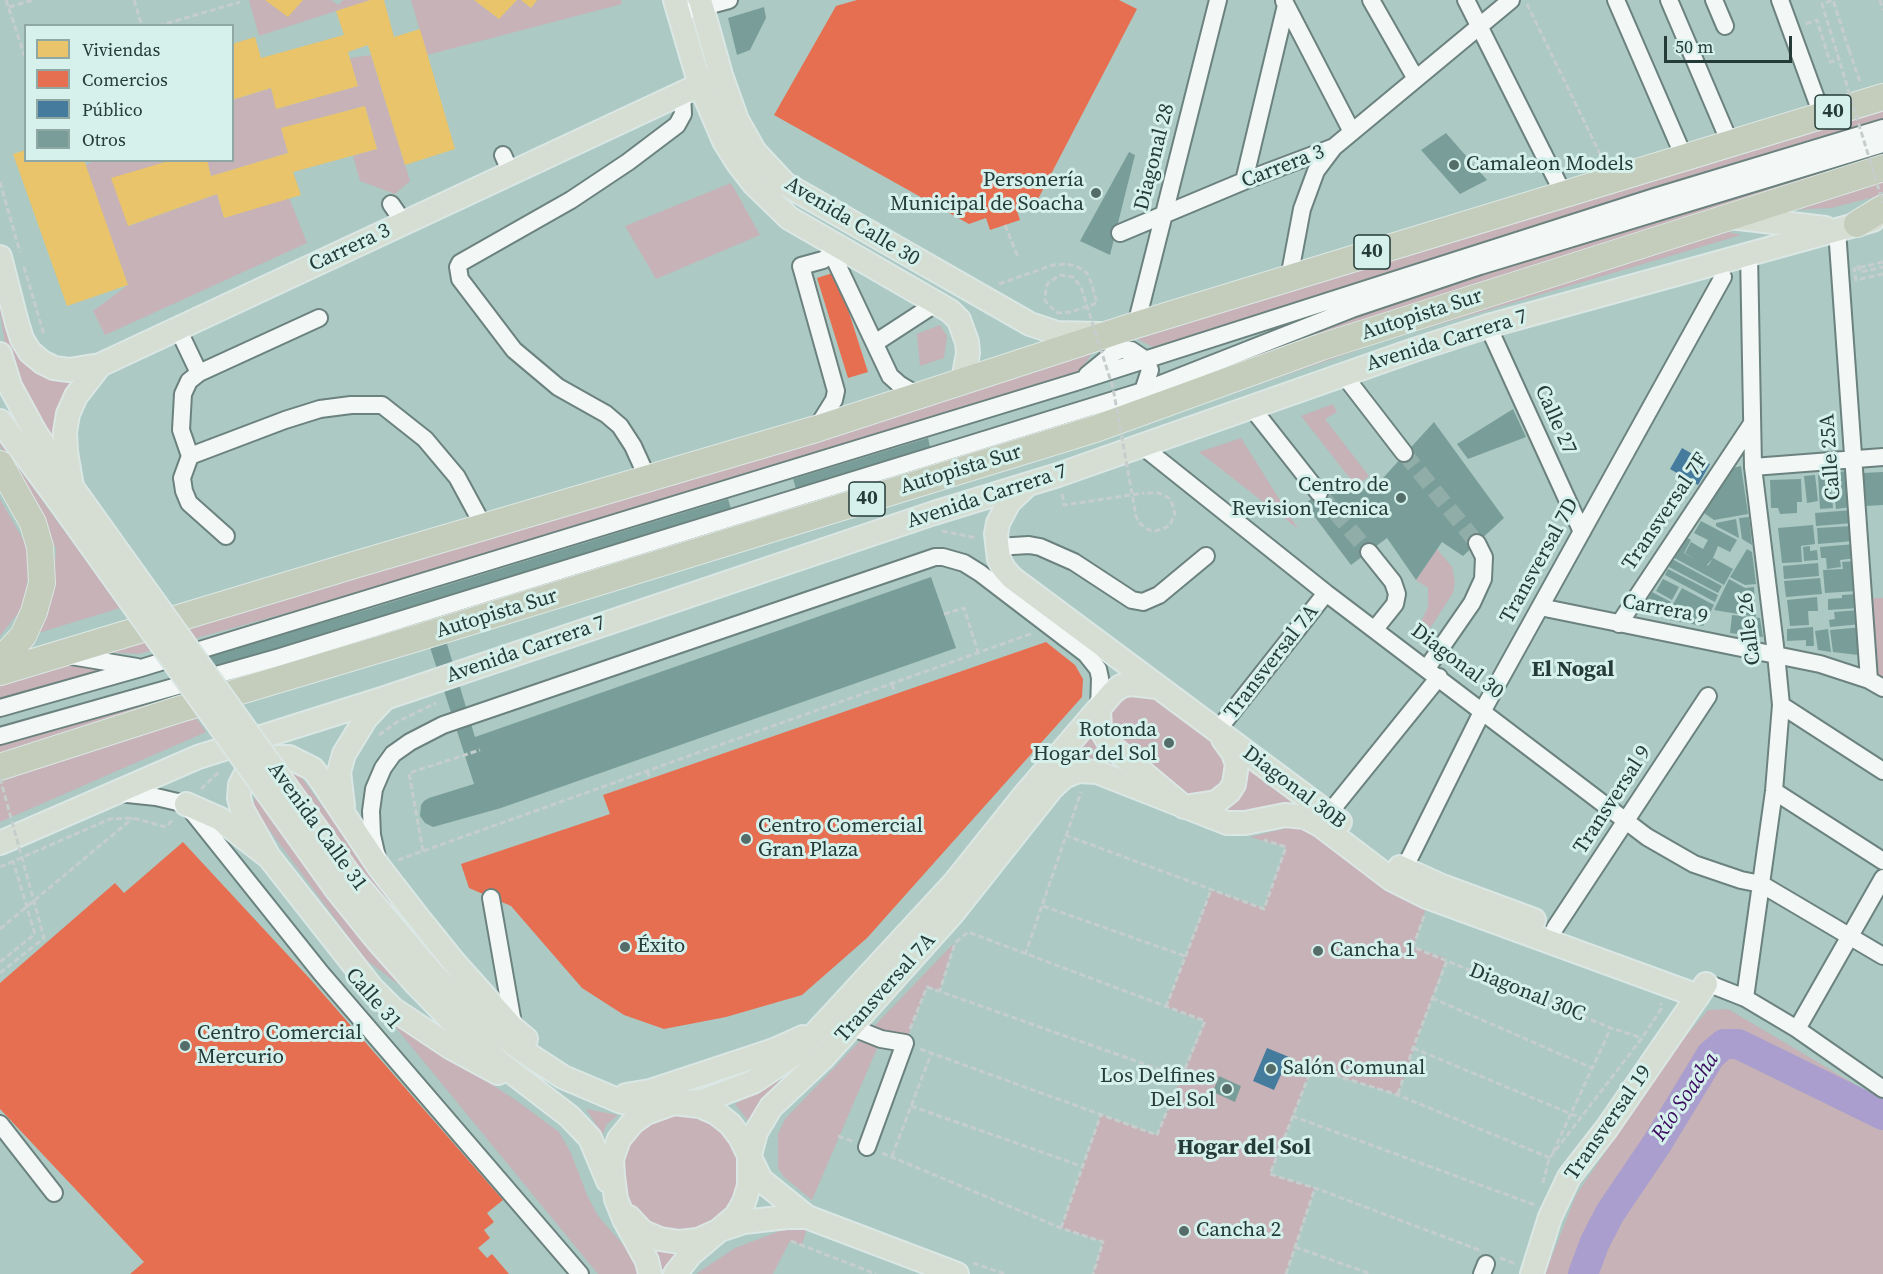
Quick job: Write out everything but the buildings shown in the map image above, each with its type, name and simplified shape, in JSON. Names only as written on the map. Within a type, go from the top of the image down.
[{"type":"highway","name":"40","points":[[0,672],[816,429],[1107,334],[1875,99]]},
{"type":"highway","name":"Autopista Sur","points":[[0,767],[177,710],[417,639],[1095,429],[1321,347],[1883,168]]},
{"type":"highway","points":[[1847,227],[1883,208]]},
{"type":"highway","points":[[0,465],[33,523],[40,547],[42,583],[34,612],[23,636],[0,661]]},
{"type":"main road","name":"Avenida Calle 30","points":[[701,3],[721,75],[744,136],[770,171],[785,184],[977,296],[1043,330],[1057,333],[1107,334]]},
{"type":"main road","name":"Avenida Calle 30","points":[[677,7],[691,89],[754,184],[789,218],[829,246],[933,299],[950,311],[963,330],[968,353],[963,381]]},
{"type":"main road","name":"Carrera 3","points":[[65,492],[65,432],[68,414],[76,396],[100,365],[404,223],[507,164],[721,75]]},
{"type":"main road","points":[[1729,217],[1847,227]]},
{"type":"main road","name":"Avenida Carrera 7","points":[[7,848],[114,793],[198,757],[385,698],[934,513],[1027,485],[1252,408],[1343,374],[1488,326],[1883,217]]},
{"type":"main road","points":[[0,257],[16,323],[30,352],[54,368],[69,370],[100,365]]},
{"type":"main road","points":[[933,299],[929,283],[941,274]]},
{"type":"main road","name":"Avenida Calle 31","points":[[0,354],[10,386],[65,492]]},
{"type":"main road","name":"Avenida Calle 31","points":[[0,421],[65,492],[343,883],[377,940],[454,1023],[505,1067],[569,1116],[590,1138],[616,1199],[643,1232],[660,1239],[679,1242],[698,1240],[720,1230]]},
{"type":"main road","points":[[997,547],[996,534],[1003,512],[1009,502],[1027,485]]},
{"type":"main road","name":"Diagonal 30B","points":[[997,547],[1004,569],[1012,578],[1217,731],[1324,819],[1391,879],[1427,897],[1702,989]]},
{"type":"main road","name":"Transversal 7A","points":[[674,1103],[702,1101],[753,1082],[798,1052],[954,883],[1022,798],[1113,692],[1121,686],[1140,683],[1158,687]]},
{"type":"main road","points":[[345,814],[339,784],[341,763],[366,718],[385,698]]},
{"type":"main road","points":[[1099,710],[1100,728],[1111,746],[1184,807],[1216,802],[1229,792],[1234,784],[1237,764],[1233,753],[1217,731]]},
{"type":"main road","points":[[553,1103],[450,1047],[393,1009],[372,988],[269,857],[247,821],[239,798],[240,785],[253,766],[275,757],[290,757],[313,769],[379,867],[453,962],[514,1029],[597,1092],[631,1095],[650,1091],[774,1050],[799,1039],[827,1022]]},
{"type":"main road","name":"Transversal 7A","points":[[720,1230],[735,1216],[744,1202],[749,1186],[749,1159],[756,1132],[771,1107],[823,1058],[953,913],[1052,788],[1064,777],[1078,771],[1086,778]]},
{"type":"main road","points":[[1086,778],[1237,824],[1285,815],[1324,819]]},
{"type":"main road","points":[[186,804],[220,819],[269,857]]},
{"type":"main road","name":"Diagonal 30B","points":[[1324,819],[1404,870],[1555,928],[1702,989]]},
{"type":"main road","name":"Avenida Calle 31","points":[[343,883],[483,1021],[543,1064],[563,1077],[597,1092],[635,1104],[674,1103],[700,1106],[716,1113],[730,1124],[740,1137],[749,1159]]},
{"type":"main road","name":"Transversal 19","points":[[1525,1269],[1569,1177],[1607,1128],[1702,989]]},
{"type":"main road","points":[[650,1274],[647,1261],[616,1199],[612,1159],[619,1138],[633,1122],[646,1113],[674,1103]]},
{"type":"main road","points":[[749,1159],[761,1180],[807,1217]]},
{"type":"main road","points":[[675,1274],[691,1254],[720,1230],[744,1222],[787,1216],[807,1217],[957,1274]]},
{"type":"street","points":[[677,7],[729,0]]},
{"type":"street","name":"Diagonal 28","points":[[1136,325],[1218,0]]},
{"type":"street","points":[[1371,0],[1416,79]]},
{"type":"street","points":[[1466,0],[1563,194]]},
{"type":"street","points":[[1616,0],[1684,157]]},
{"type":"street","points":[[1670,0],[1730,143]]},
{"type":"street","points":[[1714,0],[1725,26]]},
{"type":"street","points":[[1780,0],[1822,115]]},
{"type":"street","points":[[1285,2],[1352,132]]},
{"type":"street","points":[[1244,181],[1285,2]]},
{"type":"street","name":"Carrera 3","points":[[1120,233],[1244,181],[1334,147],[1480,26],[1519,2]]},
{"type":"street","points":[[648,479],[633,446],[620,426],[606,414],[558,387],[514,350],[460,279],[458,267],[460,263],[571,200],[628,162],[677,125],[691,89]]},
{"type":"street","points":[[1146,360],[1653,197],[1883,128]]},
{"type":"street","points":[[0,736],[280,657],[1143,391],[1384,298],[1480,266],[1883,144]]},
{"type":"street","points":[[1289,278],[1302,209],[1316,171],[1334,147]]},
{"type":"street","points":[[391,204],[404,223]]},
{"type":"street","name":"Calle 25A","points":[[1847,227],[1853,459],[1876,684]]},
{"type":"street","points":[[829,246],[890,376],[919,396]]},
{"type":"street","points":[[816,429],[834,400],[836,391],[801,266],[823,260],[829,246]]},
{"type":"street","name":"Calle 26","points":[[1745,998],[1774,791],[1781,705],[1753,467],[1749,253]]},
{"type":"street","name":"Transversal 7D","points":[[1404,870],[1483,710],[1723,278]]},
{"type":"street","points":[[875,343],[933,299]]},
{"type":"street","points":[[226,536],[189,503],[184,491],[182,478],[190,456],[181,430],[183,394],[189,381],[200,373],[320,318]]},
{"type":"street","name":"Calle 27","points":[[1488,326],[1582,532]]},
{"type":"street","points":[[178,329],[200,373]]},
{"type":"street","points":[[0,708],[141,668],[1079,381],[1121,350],[1131,350],[1146,360],[1150,370],[1143,391]]},
{"type":"street","points":[[1343,374],[1404,453]]},
{"type":"street","points":[[190,456],[320,409],[351,405],[382,405],[425,439],[438,454],[457,477],[484,527]]},
{"type":"street","points":[[1252,408],[1319,493]]},
{"type":"street","name":"Transversal 7F","points":[[1619,624],[1751,425]]},
{"type":"street","name":"Diagonal 30","points":[[1143,446],[1326,593],[1656,843],[1694,864],[1741,880],[1761,884],[1883,956]]},
{"type":"street","points":[[1753,467],[1883,457]]},
{"type":"street","points":[[1324,819],[1433,673],[1472,603],[1483,579],[1484,557],[1477,543]]},
{"type":"street","points":[[997,547],[1023,545],[1040,547],[1074,562],[1132,600],[1143,602],[1159,595],[1206,556]]},
{"type":"street","points":[[1369,552],[1393,582],[1397,594],[1395,604],[1375,629]]},
{"type":"street","points":[[379,867],[372,836],[371,811],[374,789],[382,768],[393,754],[410,742],[460,719],[935,557],[958,561],[980,573],[1093,660],[1100,678],[1099,710]]},
{"type":"street","name":"Transversal 7A","points":[[1217,731],[1326,593]]},
{"type":"street","name":"Carrera 9","points":[[1540,607],[1820,664],[1876,684]]},
{"type":"street","points":[[61,654],[141,668]]},
{"type":"street","name":"Transversal 9","points":[[1555,928],[1708,696]]},
{"type":"street","points":[[1781,705],[1883,771]]},
{"type":"street","points":[[1774,791],[1883,861]]},
{"type":"street","points":[[114,793],[156,797],[186,804]]},
{"type":"street","name":"Calle 31","points":[[186,804],[316,976],[580,1274]]},
{"type":"street","points":[[1797,1029],[1883,878]]},
{"type":"street","points":[[490,897],[514,1029]]},
{"type":"street","points":[[1702,989],[1745,998],[1881,1084]]},
{"type":"street","points":[[851,1027],[881,1039],[905,1042],[867,1147]]},
{"type":"street","points":[[0,1125],[54,1193]]},
{"type":"path","points":[[6,0],[24,54]]},
{"type":"path","points":[[9,8],[33,0]]},
{"type":"path","points":[[134,0],[141,24]]},
{"type":"path","points":[[1875,99],[1849,50],[1833,0],[1822,4],[1883,203]]},
{"type":"path","points":[[1880,0],[1883,10]]},
{"type":"path","points":[[165,24],[240,2]]},
{"type":"path","points":[[1519,2],[1612,178]]},
{"type":"path","points":[[1817,20],[1830,62],[1840,59]]},
{"type":"path","points":[[1005,225],[1018,257]]},
{"type":"path","points":[[1883,262],[1854,269],[1856,280],[1883,274]]},
{"type":"path","points":[[977,296],[993,286],[1053,265],[1067,264],[1078,267],[1087,273],[1091,282],[1097,303],[1088,306],[1079,309],[1071,312],[1058,313],[1048,305],[1046,288],[1054,278],[1067,275],[1073,277],[1081,287],[1084,298],[1088,309],[1113,388],[1124,446],[1130,481],[1132,493],[1134,505],[1136,516],[1139,523],[1149,530],[1160,531],[1170,525],[1174,514],[1169,498],[1153,492],[1144,493],[1132,494],[1064,505]]},
{"type":"path","points":[[1860,272],[1883,267]]},
{"type":"path","points":[[944,614],[964,608],[978,652]]},
{"type":"path","points":[[379,867],[1050,627]]},
{"type":"path","points":[[892,684],[896,693]]},
{"type":"path","points":[[423,851],[409,773],[480,750]]},
{"type":"path","points":[[647,771],[650,779]]},
{"type":"path","points":[[0,778],[44,938],[0,973]]},
{"type":"path","points":[[1025,955],[1086,778]]},
{"type":"path","points":[[0,929],[133,818]]},
{"type":"path","points":[[7,848],[110,819],[133,818],[166,827]]},
{"type":"path","points":[[1065,835],[1264,909],[1286,847]]},
{"type":"path","points":[[0,867],[7,848]]},
{"type":"path","points":[[0,962],[35,934],[7,848]]},
{"type":"path","points":[[1166,1007],[1211,890]]},
{"type":"path","points":[[1043,906],[1185,956]]},
{"type":"path","name":"Diagonal 30C","points":[[1427,906],[1413,947],[1611,1028],[1642,1038]]},
{"type":"path","points":[[940,990],[955,943],[968,932],[1205,1021],[1157,1135],[931,1054],[905,1042],[927,987],[1181,1077]]},
{"type":"path","points":[[1398,1095],[1413,1048],[1447,961]]},
{"type":"path","points":[[1432,998],[1592,1068]]},
{"type":"path","points":[[1525,1269],[1487,1262],[1315,1188],[1270,1174],[1312,1068],[1398,1095],[1549,1159],[1611,1028]]},
{"type":"path","points":[[1413,1048],[1581,1118]]},
{"type":"path","points":[[891,1157],[931,1054]]},
{"type":"path","points":[[911,1106],[1082,1166]]},
{"type":"path","points":[[1061,1228],[1101,1114]]},
{"type":"path","points":[[1292,1116],[1537,1206]]},
{"type":"path","points":[[838,1136],[1061,1228],[1103,1242],[1092,1274]]},
{"type":"path","points":[[1286,1274],[1315,1188]]},
{"type":"path","points":[[791,1241],[876,1274]]},
{"type":"path","points":[[1295,1247],[1371,1274]]},
{"type":"shaded area","points":[[249,0],[331,0],[338,5],[343,0],[370,0],[259,36]]},
{"type":"shaded area","points":[[411,0],[474,0],[499,19],[517,0],[521,0],[531,8],[537,0],[621,0],[622,4],[427,55]]},
{"type":"shaded area","points":[[371,55],[410,181],[395,194],[360,181],[353,156],[377,149],[365,106],[282,128],[288,153],[211,176],[207,162],[234,162],[234,100],[271,88],[277,109],[357,86],[350,58]]},
{"type":"shaded area","points":[[1883,109],[1883,119],[1847,131],[1155,348],[1133,337]]},
{"type":"shaded area","points":[[1883,153],[1883,162],[1367,318],[1217,372],[1364,311]]},
{"type":"shaded area","points":[[92,162],[171,162],[129,226],[217,194],[224,218],[289,198],[307,243],[105,335],[93,311],[128,285],[85,165]]},
{"type":"shaded area","points":[[1883,179],[1883,192],[1874,197],[1831,208],[1790,210]]},
{"type":"shaded area","points":[[731,183],[760,235],[656,279],[625,226]]},
{"type":"shaded area","points":[[1724,231],[1741,235],[1387,340],[1240,391],[1319,360]]},
{"type":"shaded area","points":[[0,291],[14,343],[79,377],[58,446],[36,416],[6,349],[0,313]]},
{"type":"shaded area","points":[[940,325],[947,336],[944,358],[920,366],[917,334]]},
{"type":"shaded area","points":[[1093,349],[1088,360],[1078,371],[1069,375],[363,592],[139,654],[107,652],[824,440]]},
{"type":"shaded area","points":[[1333,404],[1337,412],[1325,419],[1369,476],[1356,486],[1301,416]]},
{"type":"shaded area","points":[[1241,438],[1298,529],[1199,452]]},
{"type":"shaded area","points":[[0,442],[120,608],[35,634],[47,613],[54,586],[56,548],[0,446]]},
{"type":"shaded area","points":[[0,499],[32,555],[23,607],[0,636]]},
{"type":"shaded area","points":[[1437,549],[1452,567],[1455,581],[1453,593],[1427,633],[1419,626],[1428,607],[1428,588],[1416,580]]},
{"type":"shaded area","points":[[1872,598],[1883,598],[1883,679],[1878,676]]},
{"type":"shaded area","points":[[65,665],[102,669],[0,700],[0,684]]},
{"type":"shaded area","points":[[1126,695],[1154,696],[1220,745],[1227,755],[1225,788],[1192,799],[1121,742],[1109,722],[1108,713]]},
{"type":"shaded area","points":[[179,696],[0,759],[0,744]]},
{"type":"shaded area","points":[[195,716],[206,732],[0,822],[0,782],[87,750]]},
{"type":"shaded area","points":[[1092,729],[1129,771],[1061,768]]},
{"type":"shaded area","points":[[1248,767],[1307,809],[1249,816],[1224,813],[1238,800],[1247,780]]},
{"type":"shaded area","points":[[299,774],[408,924],[462,981],[501,1028],[404,932],[291,775]]},
{"type":"shaded area","points":[[255,796],[373,949],[415,997],[365,959],[253,808]]},
{"type":"shaded area","points":[[1299,825],[1396,890],[1427,906],[1413,947],[1446,958],[1398,1095],[1312,1068],[1270,1174],[1315,1188],[1286,1274],[1093,1274],[1103,1242],[1061,1228],[1101,1114],[1157,1135],[1205,1022],[1166,1007],[1211,890],[1264,908],[1286,847],[1250,837]]},
{"type":"shaded area","points":[[954,943],[940,990],[927,987],[905,1043],[881,1039],[812,1200],[784,1177],[778,1168],[778,1134],[785,1119]]},
{"type":"shaded area","points":[[1728,1009],[1883,1101],[1883,1274],[1545,1274],[1576,1195],[1680,1043],[1708,1010]]},
{"type":"shaded area","points":[[383,1012],[517,1101],[559,1132],[571,1153],[587,1195],[598,1216],[625,1247],[640,1274],[598,1274]]},
{"type":"shaded area","points":[[784,1075],[767,1096],[749,1122],[735,1104]]},
{"type":"shaded area","points":[[586,1109],[618,1115],[606,1125],[603,1135]]},
{"type":"shaded area","points":[[680,1114],[703,1118],[722,1131],[735,1150],[739,1173],[735,1196],[722,1215],[703,1228],[680,1232],[657,1228],[638,1215],[625,1196],[621,1173],[625,1150],[638,1131],[657,1118]]},
{"type":"shaded area","points":[[807,1228],[802,1245],[790,1241],[773,1274],[696,1274],[735,1248],[785,1229]]},
{"type":"shaded area","points":[[654,1248],[678,1253],[662,1274],[660,1274]]},
{"type":"waterway","name":"Río Soacha","points":[[1583,1274],[1595,1242],[1610,1213],[1658,1142],[1711,1055],[1724,1044],[1738,1044],[1883,1115]]},
{"type":"tunnel","points":[[1404,453],[1477,543]]},
{"type":"tunnel","points":[[1319,493],[1369,552]]},
{"type":"place","name":"Camaleon Models","points":[[1454,165]]},
{"type":"place","name":"Personería Municipal de Soacha","points":[[1096,193]]},
{"type":"place","name":"Centro de Revision Tecnica","points":[[1401,498]]},
{"type":"place","name":"Rotonda Hogar del Sol","points":[[1169,743]]},
{"type":"place","name":"Centro Comercial Gran Plaza","points":[[746,839]]},
{"type":"place","name":"Éxito","points":[[625,947]]},
{"type":"place","name":"Cancha 1","points":[[1318,951]]},
{"type":"place","name":"Centro Comercial Mercurio","points":[[185,1046]]},
{"type":"place","name":"Salón Comunal","points":[[1271,1069]]},
{"type":"place","name":"Los Delfines Del Sol","points":[[1227,1089]]},
{"type":"place","name":"Cancha 2","points":[[1184,1231]]},
{"type":"district","name":"El Nogal","points":[[1573,670]]},
{"type":"district","name":"Hogar del Sol","points":[[1244,1148]]}]
